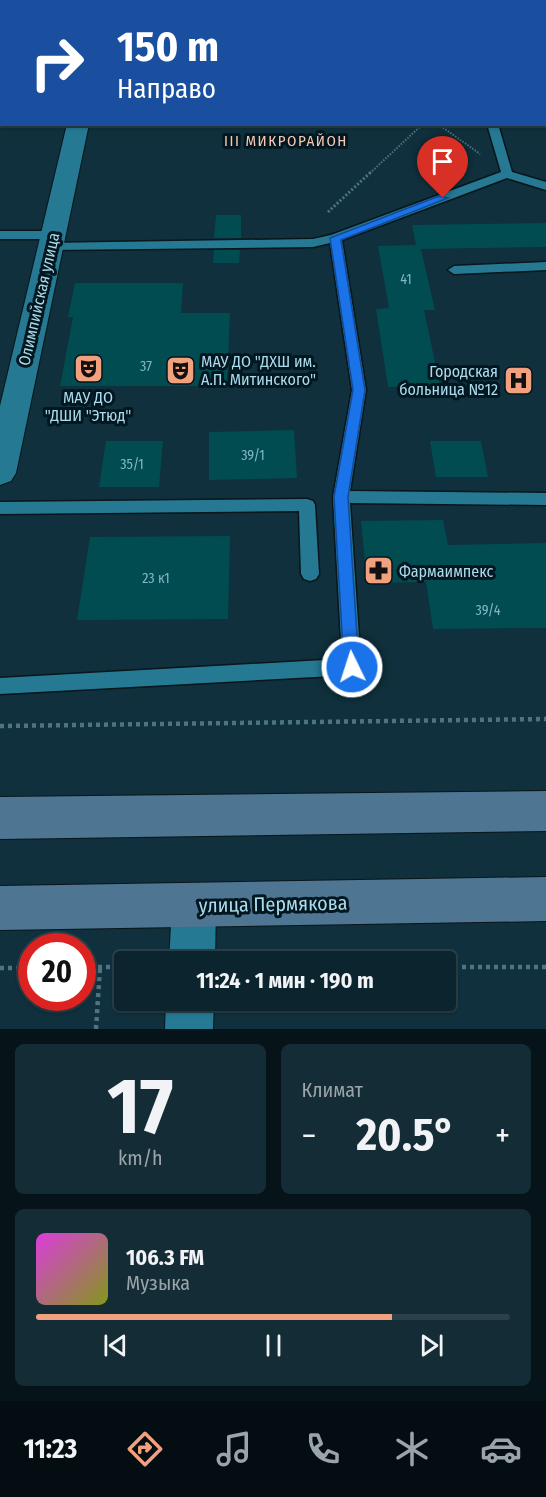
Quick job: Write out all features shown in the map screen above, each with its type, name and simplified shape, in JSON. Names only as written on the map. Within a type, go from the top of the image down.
[{"type":"main road","points":[[0,818],[546,811]]},
{"type":"main road","name":"улица Пермякова","points":[[0,908],[546,899]]},
{"type":"street","name":"Олимпийская улица","points":[[0,473],[78,126]]},
{"type":"street","points":[[192,951],[194,906]]},
{"type":"street","points":[[189,1029],[190,1011]]},
{"type":"lane","points":[[493,126],[507,174]]},
{"type":"lane","points":[[0,235],[52,240],[313,243],[335,238],[507,174],[546,186]]},
{"type":"lane","points":[[0,686],[352,667],[341,497],[359,390],[335,238]]},
{"type":"lane","points":[[454,270],[546,266]]},
{"type":"lane","points":[[341,497],[546,499]]},
{"type":"lane","points":[[0,508],[307,505],[310,574]]},
{"type":"path","points":[[328,212],[421,126]]},
{"type":"path","points":[[441,126],[507,174]]},
{"type":"path","points":[[0,726],[546,719]]},
{"type":"path","points":[[96,967],[114,967]]},
{"type":"path","points":[[96,1029],[100,967]]},
{"type":"path","points":[[456,967],[546,967]]},
{"type":"path","points":[[0,968],[18,968]]},
{"type":"building","points":[[216,215],[241,215],[241,238],[214,238]]},
{"type":"building","points":[[546,223],[546,247],[421,249],[435,310],[424,310],[440,386],[388,387],[376,309],[389,308],[378,246],[416,245],[412,225]]},
{"type":"building","points":[[214,250],[240,250],[239,263],[213,263]]},
{"type":"building","points":[[75,283],[183,283],[181,313],[230,313],[227,386],[60,386],[73,317],[68,317]]},
{"type":"building","points":[[294,430],[297,478],[209,480],[209,432]]},
{"type":"building","points":[[106,441],[163,441],[159,487],[99,487]]},
{"type":"building","points":[[430,441],[481,441],[488,477],[436,477]]},
{"type":"building","points":[[443,520],[448,545],[546,543],[546,628],[433,629],[426,582],[367,583],[361,521]]},
{"type":"building","points":[[230,536],[228,619],[77,620],[90,537]]},
{"type":"place","name":"МАУ ДО \"ДШИ \"Этюд\"","points":[[88,369]]},
{"type":"place","name":"МАУ ДО \"ДХШ им. А.П. Митинского\"","points":[[180,370]]},
{"type":"place","name":"Городская больница №12","points":[[519,380]]},
{"type":"place","name":"Фармаимпекс","points":[[378,571]]},
{"type":"district","name":"III МИКРОРАЙОН","points":[[286,141]]},
{"type":"route","points":[[352,667],[341,497],[359,390],[335,238],[443,198]]}]
